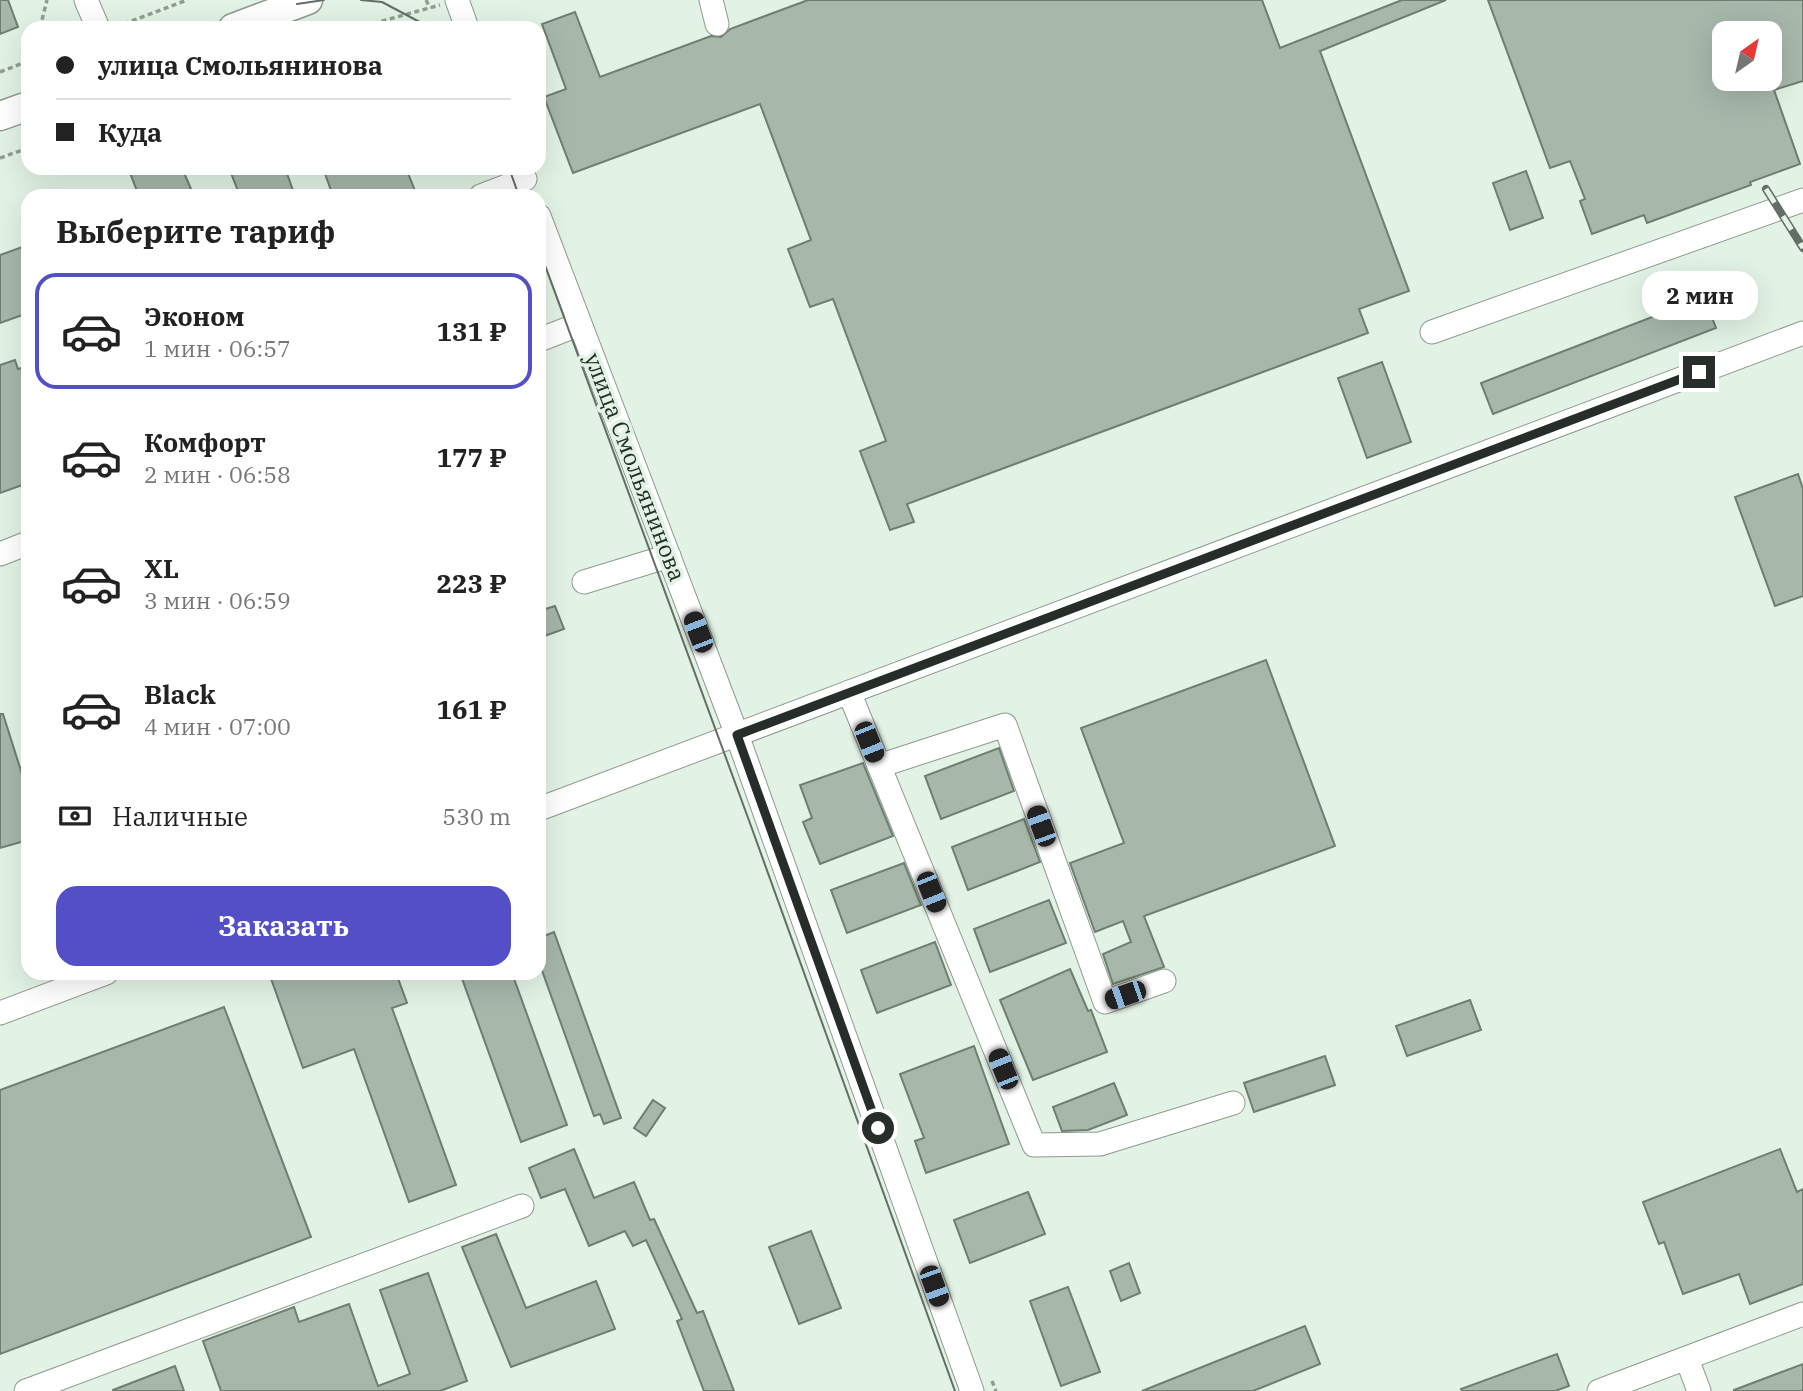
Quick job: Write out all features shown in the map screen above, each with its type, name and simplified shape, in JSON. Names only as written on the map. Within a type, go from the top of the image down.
[{"type":"main road","points":[[251,21],[301,1]]},
{"type":"main road","points":[[0,116],[21,108]]},
{"type":"street","points":[[86,0],[95,21]]},
{"type":"street","points":[[711,0],[716,24]]},
{"type":"street","points":[[450,2],[462,21]]},
{"type":"street","points":[[502,189],[526,181]]},
{"type":"street","points":[[1432,332],[1803,200]]},
{"type":"street","name":"улица Смольянинова","points":[[546,234],[737,735],[972,1391]]},
{"type":"street","points":[[546,337],[580,324]]},
{"type":"street","points":[[546,806],[1803,333]]},
{"type":"street","points":[[0,554],[21,546]]},
{"type":"street","points":[[584,582],[669,555]]},
{"type":"street","points":[[849,692],[1034,1144],[1100,1144],[1233,1103]]},
{"type":"street","points":[[879,766],[1005,725],[1105,1002],[1164,981]]},
{"type":"street","points":[[0,1013],[87,980]]},
{"type":"street","points":[[26,1391],[522,1206]]},
{"type":"street","points":[[1599,1391],[1803,1314]]},
{"type":"street","points":[[1686,1359],[1699,1391]]},
{"type":"path","points":[[42,21],[47,0]]},
{"type":"path","points":[[132,21],[187,0]]},
{"type":"path","points":[[426,0],[430,8]]},
{"type":"path","points":[[383,21],[450,2]]},
{"type":"path","points":[[0,72],[21,64]]},
{"type":"path","points":[[0,158],[21,150]]},
{"type":"building","points":[[0,0],[8,0],[18,27],[0,34]]},
{"type":"building","points":[[808,0],[1262,0],[1280,48],[1402,0],[1446,0],[1320,51],[1409,291],[1359,309],[1368,333],[907,504],[914,522],[890,530],[860,451],[886,441],[833,299],[810,307],[788,249],[811,240],[760,104],[573,173],[546,102],[546,96],[566,89],[546,35],[546,23],[575,12],[600,77],[711,36],[721,37],[730,29]]},
{"type":"building","points":[[1488,0],[1803,0],[1803,81],[1782,88],[1782,21],[1712,21],[1712,91],[1774,91],[1800,164],[1647,223],[1644,215],[1592,234],[1580,201],[1585,199],[1570,161],[1550,168]]},
{"type":"building","points":[[1526,171],[1543,218],[1510,230],[1493,183]]},
{"type":"building","points":[[131,175],[185,175],[191,189],[136,189]]},
{"type":"building","points":[[232,175],[288,175],[292,189],[237,189]]},
{"type":"building","points":[[326,175],[409,175],[414,189],[330,189]]},
{"type":"building","points":[[21,248],[21,316],[0,323],[0,255]]},
{"type":"building","points":[[1704,297],[1716,328],[1493,414],[1481,383]]},
{"type":"building","points":[[15,360],[18,369],[21,368],[21,486],[0,493],[0,365]]},
{"type":"building","points":[[1382,362],[1411,442],[1367,458],[1338,378]]},
{"type":"building","points":[[1798,474],[1803,489],[1803,596],[1775,606],[1735,497]]},
{"type":"building","points":[[555,606],[564,629],[546,635],[546,609]]},
{"type":"building","points":[[1266,660],[1335,846],[1144,916],[1164,967],[1113,984],[1103,954],[1131,942],[1123,921],[1095,932],[1070,863],[1124,843],[1081,728]]},
{"type":"building","points":[[0,714],[3,714],[21,771],[21,842],[0,848]]},
{"type":"building","points":[[999,748],[1014,791],[941,819],[925,776]]},
{"type":"building","points":[[863,763],[893,836],[820,864],[803,822],[812,818],[800,785]]},
{"type":"building","points":[[1024,819],[1040,862],[968,890],[952,847]]},
{"type":"building","points":[[904,863],[921,905],[847,933],[831,890]]},
{"type":"building","points":[[1049,900],[1066,943],[990,972],[974,929]]},
{"type":"building","points":[[554,932],[621,1118],[604,1124],[600,1114],[594,1116],[545,980],[546,935]]},
{"type":"building","points":[[935,942],[951,985],[877,1013],[861,970]]},
{"type":"building","points":[[1070,969],[1088,1011],[1091,1010],[1107,1052],[1033,1080],[1000,1000]]},
{"type":"building","points":[[272,980],[399,980],[407,1003],[392,1008],[456,1185],[409,1202],[354,1049],[303,1068]]},
{"type":"building","points":[[463,980],[515,980],[567,1125],[521,1142]]},
{"type":"building","points":[[1470,1000],[1481,1030],[1407,1056],[1396,1026]]},
{"type":"building","points":[[224,1007],[311,1237],[0,1354],[0,1090]]},
{"type":"building","points":[[974,1046],[1009,1144],[926,1173],[915,1141],[924,1138],[900,1074]]},
{"type":"building","points":[[1325,1056],[1335,1085],[1254,1112],[1244,1083]]},
{"type":"building","points":[[1114,1083],[1127,1115],[1088,1130],[1062,1131],[1053,1107]]},
{"type":"building","points":[[653,1100],[665,1108],[646,1136],[634,1128]]},
{"type":"building","points":[[574,1149],[594,1198],[634,1182],[697,1313],[703,1311],[734,1391],[704,1391],[677,1321],[682,1319],[646,1240],[633,1246],[625,1231],[589,1246],[565,1189],[541,1198],[529,1168]]},
{"type":"building","points":[[1780,1149],[1797,1192],[1803,1189],[1803,1284],[1750,1304],[1739,1274],[1683,1294],[1664,1242],[1659,1244],[1643,1202]]},
{"type":"building","points":[[1028,1192],[1045,1234],[970,1263],[954,1220]]},
{"type":"building","points":[[811,1231],[841,1308],[799,1324],[769,1247]]},
{"type":"building","points":[[496,1234],[526,1308],[596,1281],[615,1329],[511,1367],[462,1247]]},
{"type":"building","points":[[1129,1263],[1140,1293],[1121,1301],[1110,1271]]},
{"type":"building","points":[[428,1273],[467,1381],[440,1391],[221,1391],[203,1341],[294,1307],[299,1322],[349,1304],[378,1386],[410,1374],[380,1290]]},
{"type":"building","points":[[1068,1287],[1100,1372],[1061,1386],[1030,1301]]},
{"type":"building","points":[[1305,1326],[1320,1364],[1253,1391],[1142,1391]]},
{"type":"building","points":[[1557,1354],[1569,1386],[1555,1391],[1461,1389]]},
{"type":"building","points":[[1803,1364],[1803,1391],[1734,1391],[1734,1390]]},
{"type":"building","points":[[175,1366],[184,1391],[113,1391],[113,1390]]},
{"type":"tram line","points":[[297,4],[324,0]]},
{"type":"tram line","points":[[361,0],[382,2],[418,21]]},
{"type":"tram line","points":[[512,175],[516,189]]},
{"type":"tram line","points":[[546,268],[955,1391]]},
{"type":"railway","points":[[1766,189],[1803,248]]},
{"type":"route","points":[[878,1128],[737,735],[1699,372]]}]
